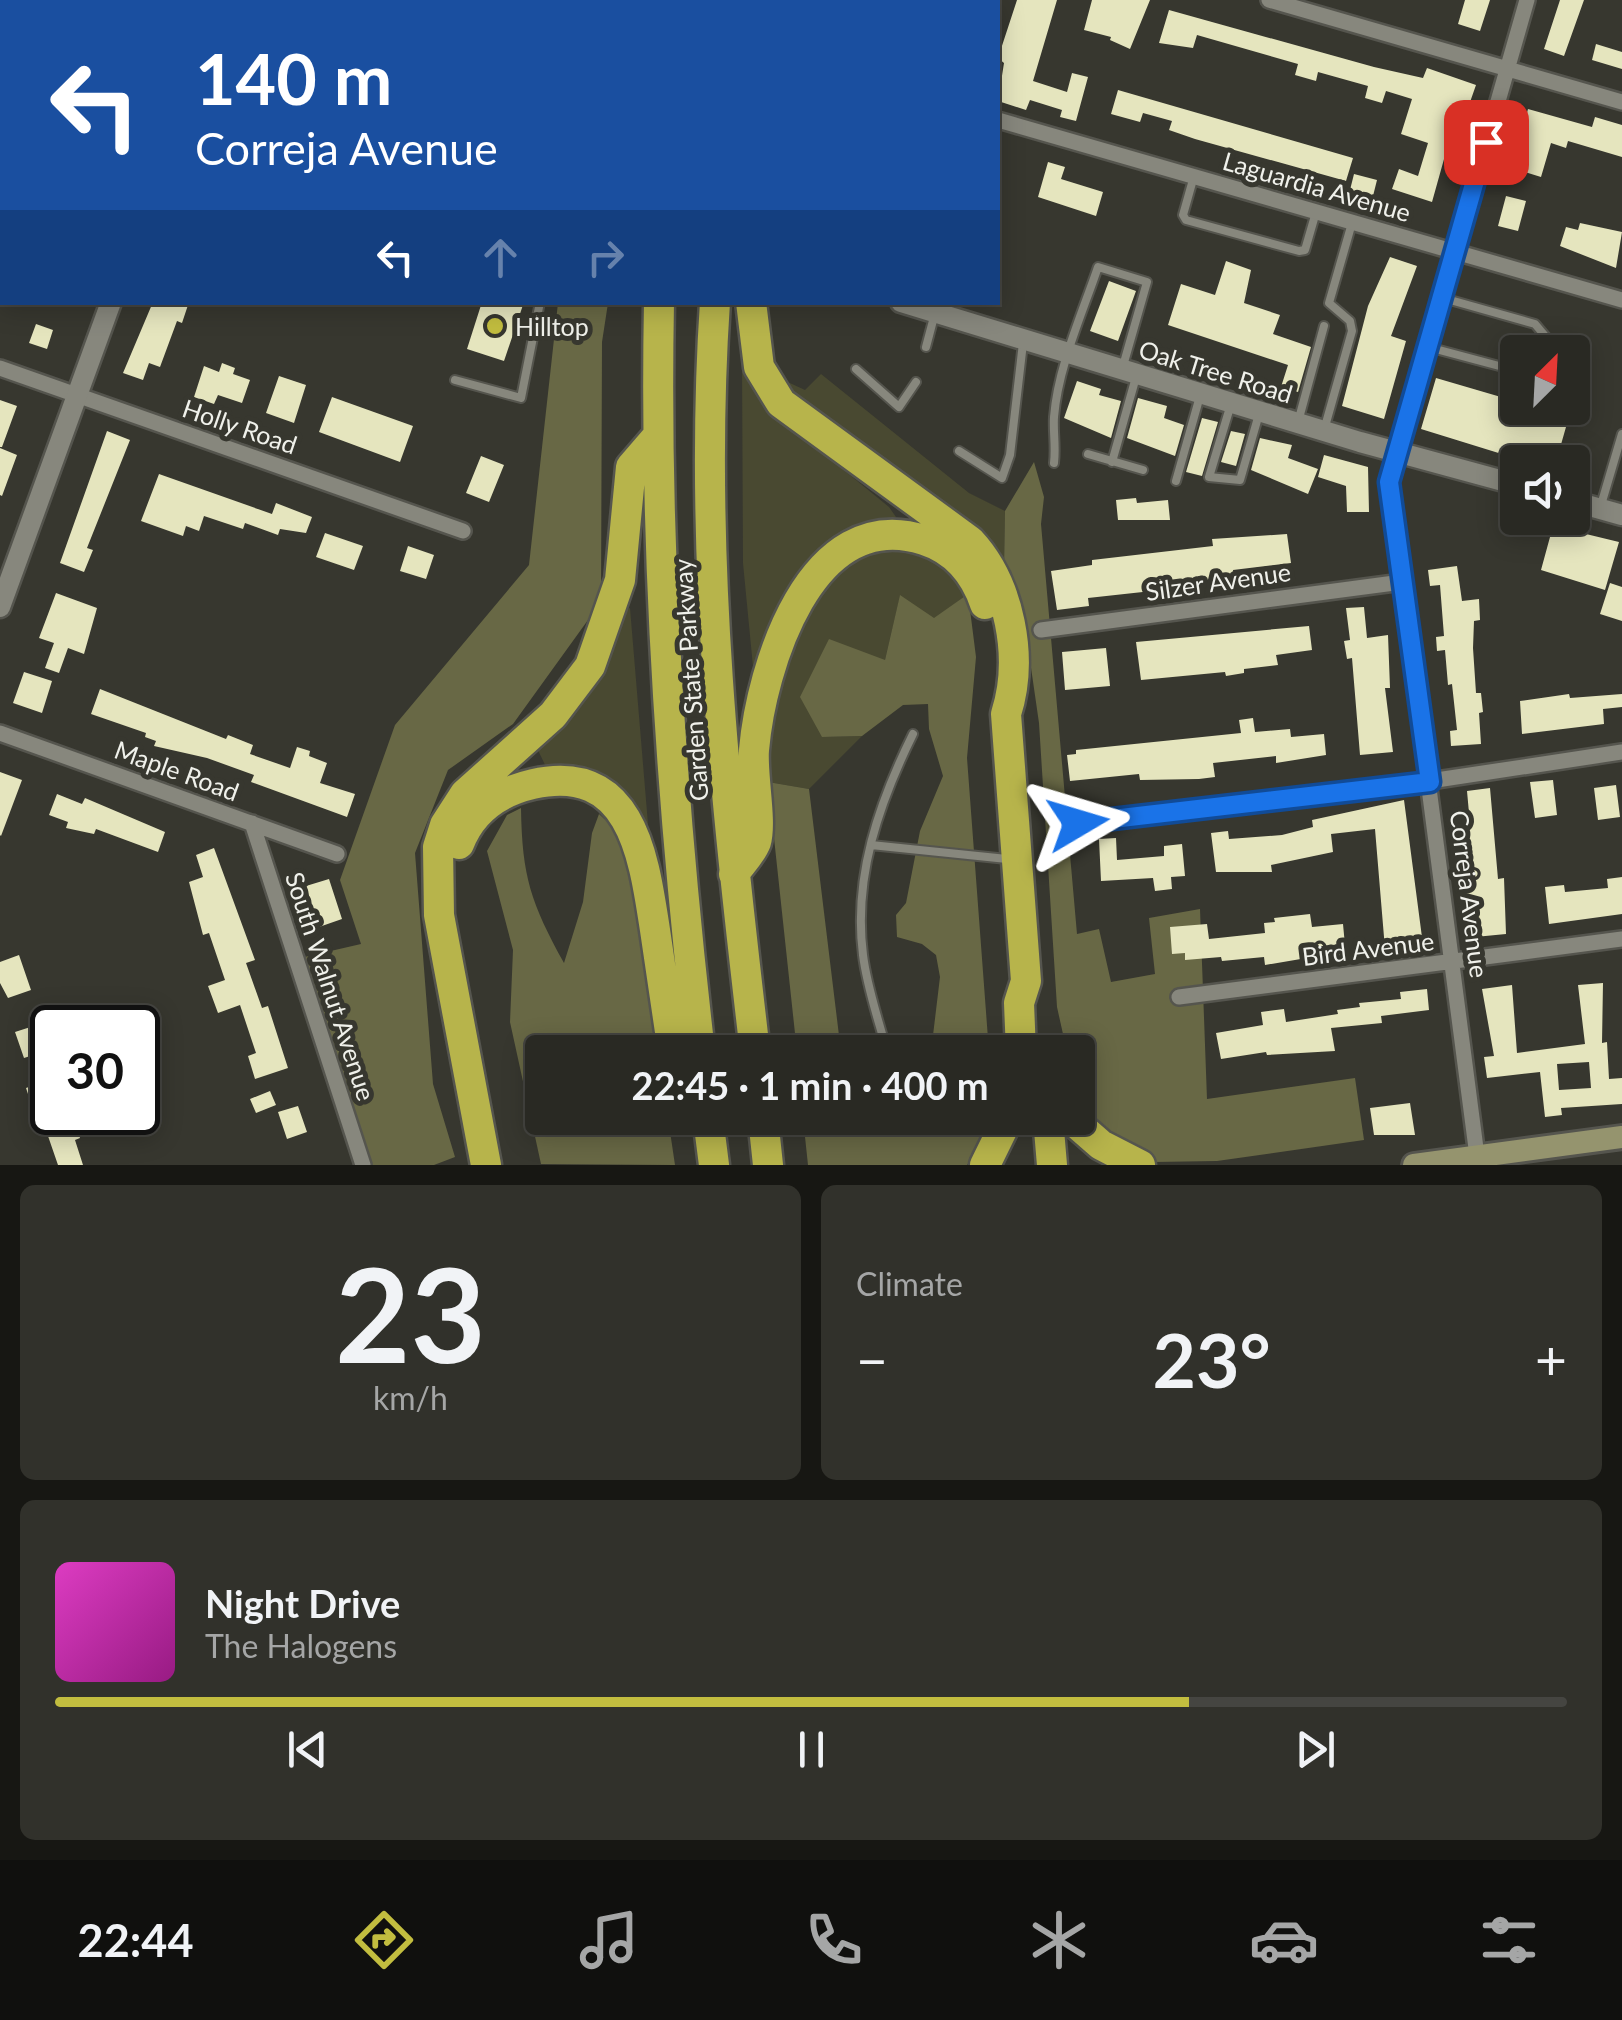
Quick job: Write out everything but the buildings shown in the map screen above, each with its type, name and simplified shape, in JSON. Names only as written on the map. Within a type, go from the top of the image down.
[{"type":"highway","name":"Garden State Parkway","points":[[659,305],[656,438],[666,719],[698,1035]]},
{"type":"highway","name":"Garden State Parkway","points":[[715,305],[712,560],[734,874],[753,1035]]},
{"type":"highway","points":[[751,305],[759,367],[781,403],[813,431],[960,532],[989,563],[1009,626],[1013,692],[1006,714],[1026,981],[1020,1002],[1024,1035]]},
{"type":"highway","points":[[501,1162],[439,915],[438,847],[445,825],[465,794],[553,714],[590,666],[618,590],[628,528],[631,468],[656,438]]},
{"type":"highway","points":[[734,874],[756,841],[754,754],[773,651],[806,588],[844,553],[875,539],[910,536],[942,547],[960,560],[984,601],[996,694],[1006,714]]},
{"type":"highway","points":[[501,1162],[453,874],[463,834],[489,802],[516,788],[557,782],[586,786],[620,808],[634,832],[644,864],[670,1035]]},
{"type":"highway","points":[[710,1135],[714,1165]]},
{"type":"highway","points":[[765,1135],[768,1165]]},
{"type":"highway","points":[[985,1165],[1000,1135]]},
{"type":"highway","points":[[1029,1135],[1031,1165]]},
{"type":"highway","points":[[1049,1135],[1052,1165]]},
{"type":"highway","points":[[1090,1135],[1140,1165]]},
{"type":"main road","points":[[1414,1165],[1622,1137]]},
{"type":"street","points":[[1268,0],[1622,102]]},
{"type":"street","name":"Correja Avenue","points":[[1478,1156],[1389,482],[1395,449],[1443,298],[1528,0]]},
{"type":"street","name":"Laguardia Avenue","points":[[1000,121],[1622,300]]},
{"type":"street","points":[[0,607],[110,305]]},
{"type":"street","name":"Oak Tree Road","points":[[911,305],[1500,480]]},
{"type":"street","name":"Holly Road","points":[[0,368],[463,531]]},
{"type":"street","points":[[1590,506],[1622,516]]},
{"type":"street","name":"Silzer Avenue","points":[[1041,630],[1402,582]]},
{"type":"street","name":"Maple Road","points":[[0,733],[337,854]]},
{"type":"street","points":[[1078,823],[1430,782],[1622,752]]},
{"type":"street","name":"South Walnut Avenue","points":[[252,823],[363,1165]]},
{"type":"street","name":"Bird Avenue","points":[[1179,996],[1622,940]]},
{"type":"lane","points":[[1194,176],[1183,215],[1186,220],[1299,251],[1305,250],[1316,212]]},
{"type":"lane","points":[[1324,430],[1352,331],[1350,321],[1329,303],[1352,222]]},
{"type":"lane","points":[[1054,463],[1058,436],[1054,419],[1069,353],[1098,267],[1146,282],[1112,462]]},
{"type":"lane","points":[[1443,298],[1536,324],[1544,335]]},
{"type":"lane","points":[[454,380],[521,398],[539,305]]},
{"type":"lane","points":[[926,346],[935,312]]},
{"type":"lane","points":[[1298,422],[1324,326]]},
{"type":"lane","points":[[959,451],[1002,478],[1010,456],[1024,339]]},
{"type":"lane","points":[[1428,347],[1500,366]]},
{"type":"lane","points":[[856,369],[899,407],[916,382]]},
{"type":"lane","points":[[1176,481],[1201,392]]},
{"type":"lane","points":[[1232,401],[1209,477],[1240,480],[1260,410]]},
{"type":"lane","points":[[1600,509],[1622,434]]},
{"type":"lane","points":[[1088,454],[1143,470]]},
{"type":"lane","points":[[883,1035],[863,958],[860,906],[880,801],[913,734]]},
{"type":"lane","points":[[871,845],[1017,860]]},
{"type":"green space","points":[[558,305],[608,305],[602,342],[601,602],[513,724],[448,770],[415,853],[433,1084],[455,1157],[434,1165],[353,1165],[296,959],[361,944],[340,880],[395,725],[529,565]]},
{"type":"green space","points":[[742,361],[773,412],[889,507],[896,517],[857,533],[754,677],[743,563]]},
{"type":"green space","points":[[821,374],[969,493],[1005,511],[1004,568],[812,415],[779,378],[805,390]]},
{"type":"green space","points":[[1034,462],[1044,497],[1041,524],[1077,934],[1099,929],[1111,982],[1155,974],[1149,918],[1200,909],[1207,1099],[1355,1078],[1364,1140],[1217,1161],[1154,1162],[1098,1124],[1095,1035],[1063,1035],[1057,1007],[1039,723],[1028,647],[1004,568],[1005,511]]},
{"type":"green space","points":[[889,549],[933,562],[968,594],[934,619],[900,596],[885,660],[822,737],[862,736],[809,789],[768,782],[773,713],[781,676],[807,608],[828,581],[855,561]]},
{"type":"green space","points":[[968,594],[976,657],[967,758],[988,1035],[933,1035],[940,977],[936,955],[922,944],[897,937],[896,915],[906,903],[920,831],[943,776],[929,729],[928,704],[903,705],[862,736],[822,737],[800,697],[829,639],[885,660],[900,595],[934,618]]},
{"type":"green space","points":[[630,608],[648,824],[642,825],[548,771],[535,744],[623,610]]},
{"type":"green space","points":[[768,782],[809,789],[839,1035],[795,1035]]},
{"type":"green space","points":[[521,808],[530,889],[564,963],[583,902],[592,833],[599,814],[623,836],[655,1035],[525,1035],[525,1091],[510,1022],[513,950],[487,851],[507,815]]},
{"type":"green space","points":[[535,1135],[671,1135],[675,1165],[541,1164]]},
{"type":"green space","points":[[805,1135],[980,1135],[975,1155],[967,1165],[808,1165]]},
{"type":"place","name":"Hilltop","points":[[495,326]]},
{"type":"route","points":[[1078,823],[1430,782],[1389,482],[1395,449],[1486,142]]}]
